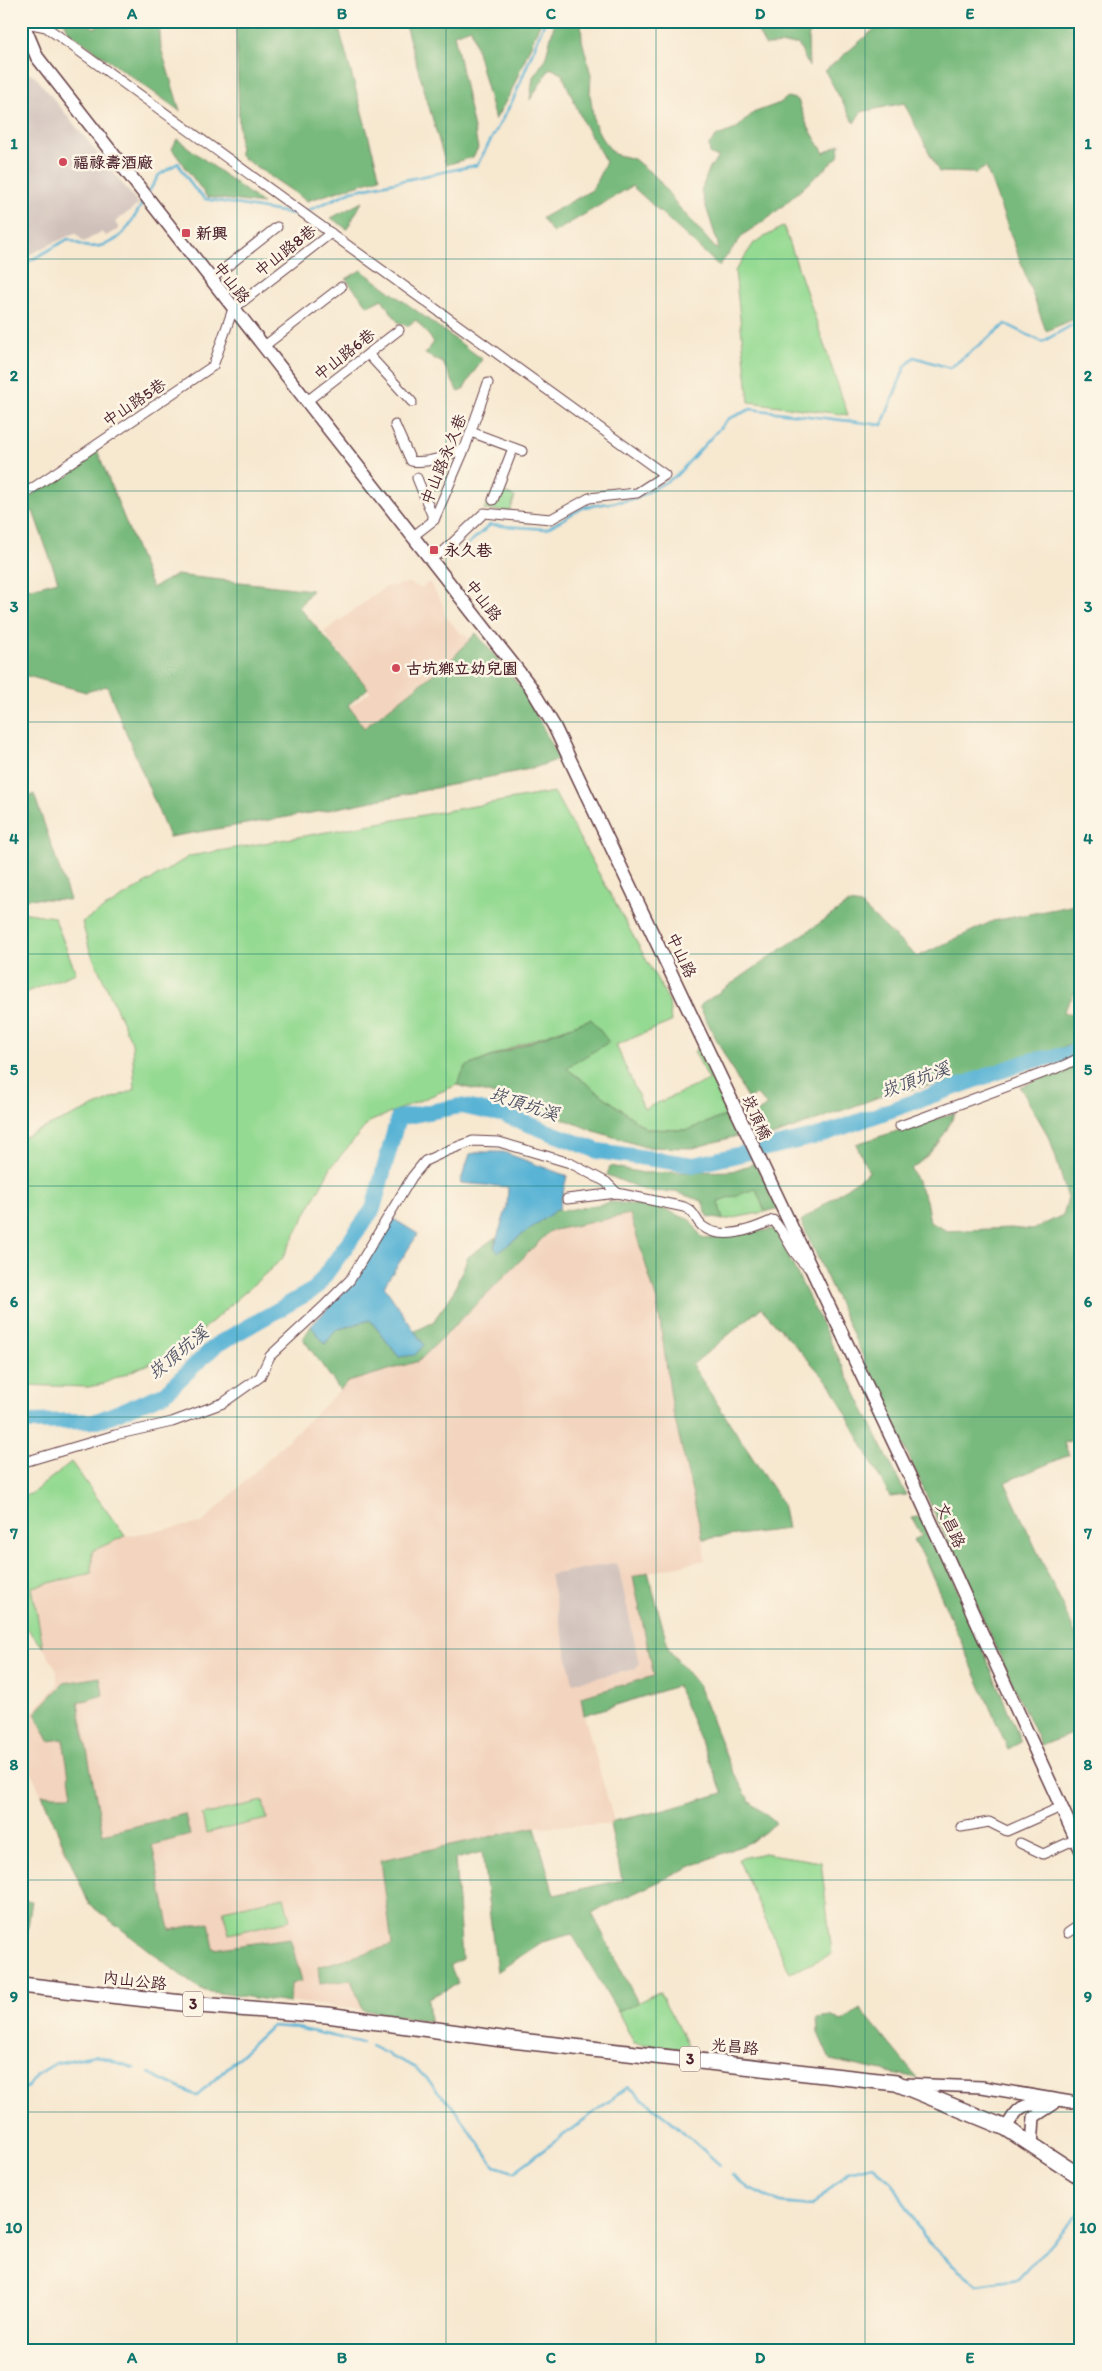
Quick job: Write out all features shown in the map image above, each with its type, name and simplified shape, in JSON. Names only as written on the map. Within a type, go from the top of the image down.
[{"type":"main road","name":"中山路","points":[[22,21],[37,57],[530,686],[554,726],[700,1032]]},
{"type":"main road","name":"崁頂橋","points":[[700,1032],[785,1216]]},
{"type":"main road","name":"文昌路","points":[[785,1216],[921,1500],[1078,1844]]},
{"type":"main road","name":"內山公路","points":[[21,1985],[365,2021]]},
{"type":"main road","name":"光昌路","points":[[365,2021],[502,2039],[896,2083],[1006,2128]]},
{"type":"main road","name":"3","points":[[1006,2128],[1081,2177]]},
{"type":"street","points":[[22,21],[46,27],[665,475],[637,492],[589,498],[552,519],[484,513],[444,551],[430,558]]},
{"type":"street","points":[[210,280],[277,227]]},
{"type":"street","name":"中山路8巷","points":[[233,309],[332,233]]},
{"type":"street","points":[[263,347],[341,287]]},
{"type":"street","name":"中山路5巷","points":[[21,496],[214,366],[219,345],[233,309]]},
{"type":"street","name":"中山路6巷","points":[[307,401],[399,330]]},
{"type":"street","points":[[368,354],[412,402]]},
{"type":"street","name":"中山路永久巷","points":[[412,537],[434,520],[465,448],[488,383]]},
{"type":"street","points":[[395,425],[411,461],[420,462],[439,458],[465,448]]},
{"type":"street","points":[[471,432],[517,450],[493,500]]},
{"type":"street","points":[[417,478],[434,520]]},
{"type":"street","points":[[900,1126],[1065,1065],[1081,1057]]},
{"type":"street","points":[[21,1463],[172,1422],[223,1403],[260,1377],[270,1356],[325,1306],[350,1280],[412,1177],[425,1161],[473,1141],[499,1142],[570,1164],[606,1182],[617,1193]]},
{"type":"street","points":[[567,1199],[617,1193],[684,1207],[692,1211],[702,1226],[718,1232],[750,1231],[773,1220],[780,1227],[795,1257],[811,1270]]},
{"type":"street","points":[[961,1827],[988,1822],[1007,1831],[1061,1806]]},
{"type":"street","points":[[1020,1843],[1043,1854],[1078,1844]]},
{"type":"street","points":[[1068,1933],[1081,1924]]},
{"type":"street","points":[[896,2083],[982,2087],[1076,2102]]},
{"type":"street","points":[[1006,2128],[1016,2110],[1026,2104],[1076,2102]]},
{"type":"street","points":[[1032,2146],[1034,2117],[1053,2104],[1076,2102]]},
{"type":"shaded area","name":"福祿壽酒廠","points":[[21,72],[34,75],[139,204],[115,222],[119,229],[106,236],[101,232],[84,242],[75,233],[32,253],[21,262]]},
{"type":"shaded area","name":"古坑鄉立幼兒園","points":[[429,582],[443,604],[445,615],[459,632],[466,635],[473,644],[364,727],[349,707],[370,692],[324,632],[385,587],[409,583],[421,588]]},
{"type":"shaded area","points":[[630,1214],[657,1301],[673,1411],[703,1539],[705,1560],[648,1573],[669,1650],[698,1685],[677,1685],[584,1715],[614,1821],[610,1824],[535,1827],[381,1860],[438,1995],[428,1998],[430,2021],[363,2010],[203,1991],[67,1858],[21,1746],[21,1725],[57,1685],[57,1671],[43,1647],[31,1587],[92,1573],[92,1551],[125,1536],[202,1523],[348,1382],[419,1361],[550,1231]]},
{"type":"shaded area","points":[[613,1563],[618,1565],[639,1663],[636,1669],[573,1683],[550,1575]]},
{"type":"green space","points":[[64,21],[77,21],[96,28],[98,21],[159,21],[161,48],[180,111],[69,32]]},
{"type":"green space","points":[[236,21],[337,21],[380,178],[307,201],[240,156]]},
{"type":"green space","points":[[404,21],[541,21],[511,92],[495,120],[471,28],[454,34],[478,148],[473,157],[446,165]]},
{"type":"green space","points":[[555,21],[581,21],[582,40],[591,75],[590,93],[594,122],[602,139],[614,154],[634,159],[657,178],[678,206],[717,250],[718,244],[701,191],[710,167],[719,157],[710,155],[709,144],[717,136],[736,129],[753,113],[780,103],[788,97],[798,100],[807,125],[824,153],[840,144],[838,157],[770,217],[744,234],[719,266],[632,186],[553,233],[542,218],[592,190],[606,162],[584,124],[562,74],[550,68],[530,100],[533,77],[545,60]]},
{"type":"green space","points":[[752,21],[821,21],[813,24],[808,38],[809,67],[798,44],[765,45]]},
{"type":"green space","points":[[876,21],[1081,21],[1079,317],[1046,331],[986,167],[976,173],[939,172],[904,103],[861,112],[854,123],[825,71],[878,26]]},
{"type":"green space","points":[[177,139],[263,204],[207,197],[172,149]]},
{"type":"green space","points":[[362,202],[347,229],[331,218]]},
{"type":"green space","points":[[784,226],[848,415],[749,402],[735,271],[754,243]]},
{"type":"green space","points":[[361,270],[482,359],[463,390],[458,392],[443,363],[425,354],[434,342],[416,320],[407,326],[398,322],[382,299],[368,306],[346,279]]},
{"type":"green space","points":[[97,450],[152,588],[176,575],[312,590],[299,607],[368,688],[348,705],[364,728],[451,660],[476,633],[524,691],[559,759],[534,768],[323,811],[169,837],[107,686],[86,692],[24,675],[21,663],[21,567],[28,589],[58,581],[33,511],[21,513],[21,502]]},
{"type":"green space","points":[[502,492],[515,497],[510,511],[484,510],[486,504],[499,503]]},
{"type":"green space","points":[[554,792],[669,1001],[671,1022],[616,1045],[644,1109],[709,1080],[694,1051],[701,1046],[733,1113],[687,1130],[647,1129],[566,1068],[591,1019],[516,1046],[466,1067],[457,1085],[369,1122],[331,1167],[282,1259],[180,1350],[103,1384],[88,1387],[21,1385],[21,1138],[135,1089],[132,1043],[90,951],[82,922],[190,856]]},
{"type":"green space","points":[[34,794],[70,900],[21,898],[21,800]]},
{"type":"green space","points":[[849,903],[861,905],[917,957],[993,921],[1081,904],[1081,983],[1063,1012],[1078,1017],[1073,1044],[974,1077],[890,1093],[764,1139],[755,1114],[767,1106],[758,1095],[747,1098],[699,1006]]},
{"type":"green space","points":[[21,912],[54,917],[76,973],[21,994]]},
{"type":"green space","points":[[591,1019],[609,1042],[566,1068],[647,1129],[687,1130],[733,1113],[737,1136],[693,1148],[645,1147],[591,1130],[522,1102],[457,1085],[465,1067]]},
{"type":"green space","points":[[1081,1061],[1081,1437],[1064,1443],[1069,1455],[1005,1482],[1077,1637],[1076,1664],[1081,1675],[1081,1730],[1041,1746],[801,1221],[869,1172],[856,1144],[955,1113],[937,1144],[926,1157],[911,1169],[926,1200],[930,1222],[947,1231],[1010,1228],[1032,1230],[1063,1215],[1068,1198],[1050,1139],[1020,1087]]},
{"type":"green space","points":[[755,1163],[779,1208],[765,1212],[756,1189],[718,1201],[723,1220],[708,1217],[702,1201],[675,1192],[647,1191],[607,1175],[610,1166],[643,1173],[732,1171]]},
{"type":"green space","points":[[756,1188],[765,1212],[723,1220],[717,1201]]},
{"type":"green space","points":[[613,1202],[661,1208],[690,1220],[703,1239],[775,1229],[906,1495],[890,1497],[831,1385],[761,1308],[692,1365],[782,1503],[787,1529],[703,1539],[673,1411],[657,1301],[630,1214],[550,1231],[419,1361],[348,1382],[340,1390],[303,1339],[311,1326],[325,1344],[336,1330],[370,1320],[399,1357],[424,1345],[415,1331],[432,1323],[452,1295],[468,1257],[496,1237],[494,1247],[498,1251],[559,1208],[562,1211]]},
{"type":"green space","points":[[71,1462],[125,1536],[92,1551],[92,1573],[32,1587],[43,1647],[21,1621],[21,1496],[31,1494]]},
{"type":"green space","points":[[927,1515],[1021,1742],[1008,1749],[924,1557],[913,1540],[922,1536],[912,1518]]},
{"type":"green space","points":[[648,1572],[669,1650],[698,1685],[730,1766],[750,1802],[776,1823],[753,1841],[692,1866],[592,1913],[638,2003],[618,2012],[572,1934],[542,1942],[497,1972],[482,1852],[455,1859],[462,1959],[450,1965],[458,1984],[428,1998],[430,2021],[363,2010],[351,1980],[320,1984],[318,1967],[392,1945],[381,1860],[535,1827],[554,1895],[622,1880],[610,1824],[614,1821],[665,1810],[723,1793],[677,1686],[584,1715],[581,1697],[654,1676],[633,1577]]},
{"type":"green space","points":[[100,1677],[103,1695],[78,1703],[103,1834],[185,1814],[190,1835],[152,1845],[170,1930],[209,1922],[214,1949],[290,1938],[302,1981],[291,1983],[290,2003],[205,1991],[191,1983],[89,1904],[42,1795],[72,1795],[63,1739],[49,1741],[35,1713],[64,1683]]},
{"type":"green space","points":[[263,1801],[267,1819],[206,1833],[202,1815]]},
{"type":"green space","points":[[764,1853],[821,1862],[832,1954],[790,1973],[738,1859]]},
{"type":"green space","points":[[284,1897],[290,1920],[229,1934],[223,1910]]},
{"type":"green space","points":[[21,1900],[32,1901],[25,1945],[21,1944]]},
{"type":"green space","points":[[659,1992],[691,2050],[634,2043],[618,2012]]},
{"type":"green space","points":[[860,2008],[917,2078],[830,2060],[818,2033],[817,2018],[830,2016],[842,2021]]},
{"type":"water","points":[[503,1152],[567,1176],[559,1208],[498,1252],[494,1247],[507,1207],[508,1187],[460,1183],[470,1154]]},
{"type":"water","points":[[392,1218],[418,1234],[384,1286],[424,1345],[415,1355],[399,1357],[370,1320],[336,1330],[325,1344],[311,1326],[342,1293]]},
{"type":"waterway","points":[[305,212],[352,191],[477,165],[514,98],[545,21]]},
{"type":"waterway","points":[[148,193],[159,175],[178,163],[193,187],[205,199],[300,215]]},
{"type":"waterway","points":[[21,266],[68,239],[89,247],[110,243],[130,225],[144,200]]},
{"type":"waterway","points":[[453,557],[490,525],[546,529],[584,507],[636,499],[676,476],[728,419],[751,409],[882,425],[905,367],[914,357],[950,368],[1006,324],[1042,342],[1081,320]]},
{"type":"waterway","name":"崁頂坑溪","points":[[21,1422],[97,1421],[164,1394],[216,1345],[315,1289],[373,1209],[398,1118],[460,1106],[505,1115],[598,1151],[694,1165],[818,1136],[1029,1061],[1072,1054],[1081,1045]]},
{"type":"waterway","points":[[149,2073],[197,2096],[272,2026],[297,2028],[363,2043]]},
{"type":"waterway","points":[[371,2046],[416,2068],[452,2106],[495,2166],[514,2172],[628,2087],[670,2120],[720,2165]]},
{"type":"waterway","points":[[21,2089],[28,2087],[38,2074],[56,2063],[95,2055],[134,2068]]},
{"type":"waterway","points":[[732,2175],[742,2184],[780,2203],[812,2206],[847,2172],[873,2166],[891,2181],[924,2237],[978,2285],[1018,2279],[1081,2210]]},
{"type":"place","name":"福祿壽酒廠","points":[[63,162]]},
{"type":"place","name":"新興","points":[[186,233]]},
{"type":"place","name":"永久巷","points":[[434,550]]},
{"type":"place","name":"古坑鄉立幼兒園","points":[[396,668]]}]
